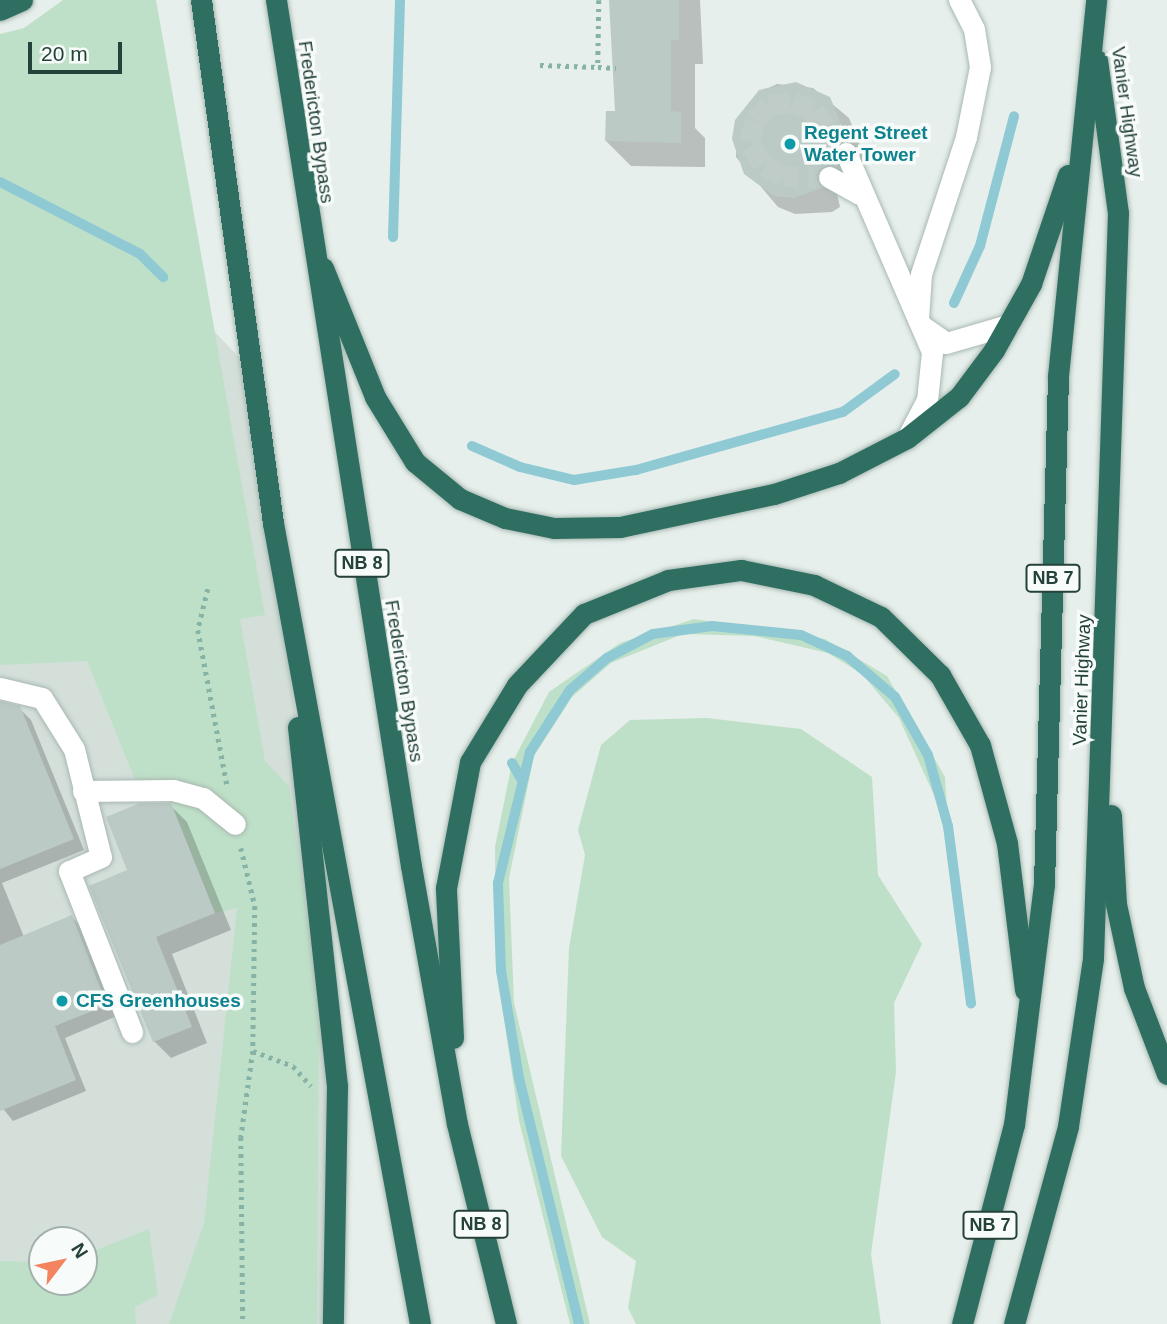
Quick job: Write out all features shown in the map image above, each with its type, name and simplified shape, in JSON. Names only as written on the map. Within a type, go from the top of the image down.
[{"type":"highway","points":[[0,9],[22,0]]},
{"type":"highway","points":[[201,0],[273,523],[325,937],[336,1127],[333,1324]]},
{"type":"highway","name":"Fredericton Bypass","points":[[276,0],[309,232],[457,1124],[506,1324]]},
{"type":"highway","name":"Vanier Highway","points":[[962,1324],[1014,1125],[1029,1027],[1044,885],[1058,376],[1096,0]]},
{"type":"highway","name":"Vanier Highway","points":[[1014,1324],[1068,1126],[1093,958],[1104,704],[1118,213],[1093,30]]},
{"type":"highway","points":[[309,232],[375,397],[415,462],[460,499],[505,518],[554,528],[620,527],[692,515],[839,473],[907,438],[959,397],[1008,325],[1031,284],[1080,140]]},
{"type":"highway","points":[[273,523],[420,1324]]},
{"type":"highway","points":[[457,1124],[446,888],[470,762],[517,685],[584,614],[668,580],[741,570],[814,585],[881,617],[940,675],[980,745],[1007,843],[1029,1027]]},
{"type":"highway","points":[[1104,704],[1116,904],[1134,988],[1167,1074]]},
{"type":"lane","points":[[920,322],[921,274],[944,215],[980,67],[974,29],[959,0]]},
{"type":"lane","points":[[846,153],[860,194],[920,322],[934,372],[907,438]]},
{"type":"lane","points":[[828,177],[860,194]]},
{"type":"lane","points":[[920,322],[946,343],[1008,325]]},
{"type":"lane","points":[[0,688],[42,698],[60,718],[101,857],[69,871],[132,1032]]},
{"type":"lane","points":[[83,791],[173,790],[203,798],[235,824]]},
{"type":"path","points":[[598,67],[599,0]]},
{"type":"path","points":[[540,65],[616,68]]},
{"type":"path","points":[[208,589],[198,630],[235,824],[255,906],[253,1051],[241,1137],[243,1324]]},
{"type":"path","points":[[253,1051],[293,1066],[336,1127]]},
{"type":"shaded area","points":[[0,182],[163,277],[249,368],[325,937],[333,1324],[0,1324]]},
{"type":"green space","points":[[63,0],[156,0],[265,615],[240,619],[265,761],[289,786],[312,951],[319,1024],[317,1324],[169,1324],[204,1223],[237,908],[215,913],[167,793],[144,802],[87,661],[0,665],[0,34],[24,28]]},
{"type":"green space","points":[[694,619],[825,639],[887,676],[945,777],[948,826],[899,718],[862,674],[828,653],[754,636],[683,634],[611,663],[572,697],[534,756],[509,878],[514,1003],[590,1324],[570,1324],[519,1121],[496,964],[495,847],[512,763],[549,692],[620,643]]},
{"type":"green space","points":[[707,718],[801,729],[872,777],[878,875],[922,944],[894,1003],[896,1072],[871,1254],[881,1324],[636,1324],[628,1308],[636,1261],[602,1237],[561,1156],[569,948],[585,855],[578,830],[601,745],[630,720]]},
{"type":"green space","points":[[149,1229],[158,1295],[135,1307],[136,1324],[0,1324],[0,1261],[28,1262],[28,1296],[98,1296],[98,1249]]},
{"type":"building","points":[[609,0],[679,0],[679,40],[671,40],[671,111],[681,112],[681,143],[605,141],[606,111],[615,111]]},
{"type":"building","name":"Regent Street Water Tower","points":[[796,82],[830,97],[848,140],[833,151],[838,167],[817,171],[822,188],[794,198],[774,196],[744,174],[732,139],[735,120],[759,90]]},
{"type":"building","points":[[0,701],[20,706],[74,839],[0,869]]},
{"type":"building","points":[[140,803],[171,803],[215,913],[156,937],[192,1027],[153,1042],[89,886],[127,870],[106,817]]},
{"type":"building","name":"CFS Greenhouses","points":[[72,915],[107,1005],[55,1026],[76,1080],[0,1111],[0,945]]},
{"type":"waterway","points":[[393,237],[400,0]]},
{"type":"waterway","points":[[954,303],[980,246],[1014,116]]},
{"type":"waterway","points":[[0,182],[140,254],[163,277]]},
{"type":"waterway","points":[[472,446],[520,467],[574,480],[636,470],[843,412],[895,374]]},
{"type":"waterway","points":[[579,1324],[519,1078],[501,971],[498,883],[530,752],[570,690],[607,658],[653,634],[712,626],[801,635],[847,656],[895,697],[928,755],[948,826],[971,1004]]},
{"type":"waterway","points":[[512,763],[522,780]]},
{"type":"tunnel","points":[[829,177],[783,176],[762,164],[749,141],[756,120],[769,105],[793,102],[814,111],[846,153]]},
{"type":"place","name":"Regent Street Water Tower","points":[[790,144]]},
{"type":"place","name":"CFS Greenhouses","points":[[62,1001]]}]
